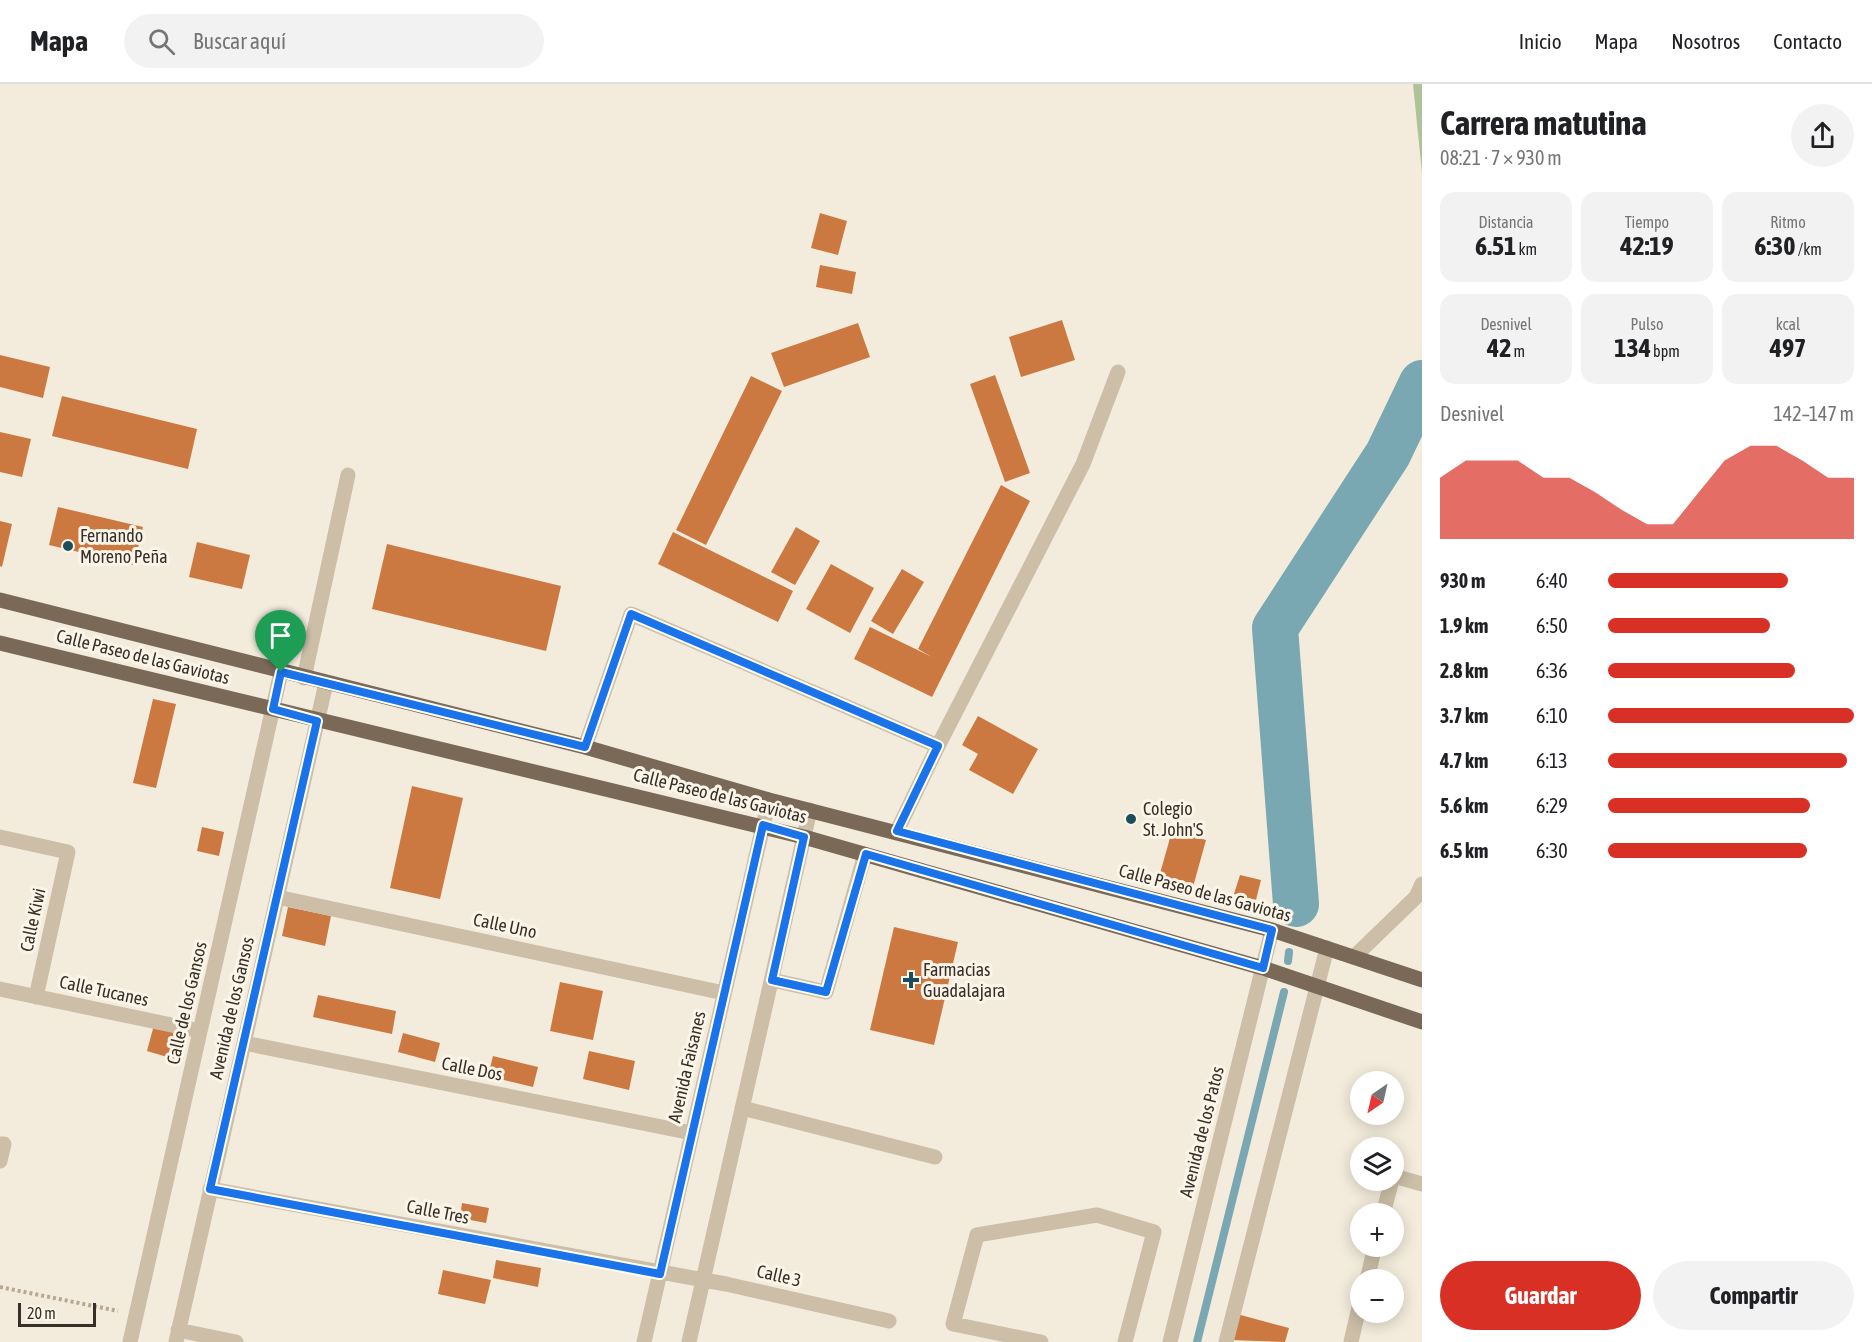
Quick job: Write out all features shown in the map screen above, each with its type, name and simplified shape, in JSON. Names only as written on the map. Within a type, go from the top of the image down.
[{"type":"main road","name":"Calle Paseo de las Gaviotas","points":[[0,600],[585,747],[769,800],[897,831],[1272,930],[1422,980]]},
{"type":"main road","name":"Calle Paseo de las Gaviotas","points":[[0,643],[317,721],[763,825],[1263,968],[1422,1022]]},
{"type":"street","points":[[897,831],[938,746],[1083,464],[1118,372]]},
{"type":"street","points":[[304,678],[348,475]]},
{"type":"street","points":[[585,747],[631,614],[938,746]]},
{"type":"street","name":"Calle de los Gansos","points":[[130,1342],[281,672]]},
{"type":"street","name":"Avenida de los Gansos","points":[[177,1336],[326,683]]},
{"type":"street","name":"Avenida Faisanes","points":[[644,1342],[769,800]]},
{"type":"street","points":[[689,1342],[810,810]]},
{"type":"street","name":"Calle Kiwi","points":[[0,837],[68,852],[36,997]]},
{"type":"street","points":[[772,980],[826,992],[866,854]]},
{"type":"street","points":[[1354,957],[1416,897],[1422,884]]},
{"type":"street","name":"Calle Uno","points":[[277,897],[724,993]]},
{"type":"street","name":"Avenida de los Patos","points":[[1170,1342],[1272,930]]},
{"type":"street","points":[[1226,1342],[1319,987],[1327,948]]},
{"type":"street","name":"Calle Tucanes","points":[[0,989],[200,1031]]},
{"type":"street","name":"Calle Dos","points":[[244,1043],[692,1133]]},
{"type":"street","points":[[742,1108],[935,1157]]},
{"type":"street","points":[[0,1161],[2,1144]]},
{"type":"street","points":[[1404,1179],[1422,1184]]},
{"type":"street","name":"Calle Tres","points":[[210,1189],[660,1274]]},
{"type":"street","points":[[1041,1342],[953,1324],[977,1235],[1097,1215],[1154,1232],[1125,1342]]},
{"type":"street","name":"Calle 3","points":[[660,1274],[704,1280],[890,1321]]},
{"type":"street","points":[[1351,1342],[1355,1323]]},
{"type":"street","points":[[177,1336],[236,1342]]},
{"type":"path","points":[[0,1287],[136,1315]]},
{"type":"green space","points":[[1413,84],[1422,84],[1422,173]]},
{"type":"building","points":[[820,213],[847,221],[838,255],[811,248]]},
{"type":"building","points":[[820,265],[856,272],[852,294],[816,287]]},
{"type":"building","points":[[1062,320],[1075,360],[1021,377],[1009,337]]},
{"type":"building","points":[[858,323],[870,357],[784,387],[771,353]]},
{"type":"building","points":[[0,355],[50,367],[43,398],[0,387]]},
{"type":"building","points":[[995,375],[1030,473],[1005,482],[970,384]]},
{"type":"building","points":[[751,376],[782,391],[706,545],[676,530]]},
{"type":"building","points":[[62,396],[197,429],[188,469],[52,436]]},
{"type":"building","points":[[0,432],[31,439],[22,477],[0,472]]},
{"type":"building","points":[[1001,485],[1030,501],[932,697],[854,659],[870,627],[932,657],[918,649]]},
{"type":"building","points":[[58,507],[143,527],[134,565],[49,545]]},
{"type":"building","points":[[0,521],[12,524],[2,567],[0,566]]},
{"type":"building","points":[[796,527],[820,541],[795,585],[771,572]]},
{"type":"building","points":[[673,532],[793,591],[778,622],[658,564]]},
{"type":"building","points":[[197,542],[250,555],[242,589],[189,577]]},
{"type":"building","points":[[387,544],[561,586],[546,651],[372,609]]},
{"type":"building","points":[[831,564],[874,588],[850,633],[806,609]]},
{"type":"building","points":[[902,569],[924,582],[893,634],[871,621]]},
{"type":"building","points":[[153,699],[176,704],[156,788],[133,783]]},
{"type":"building","points":[[978,716],[1038,749],[1013,794],[969,770],[978,754],[962,745]]},
{"type":"building","points":[[412,786],[463,798],[440,899],[390,888]]},
{"type":"building","points":[[202,827],[224,832],[219,856],[197,851]]},
{"type":"building","points":[[1172,831],[1206,840],[1193,887],[1159,877]]},
{"type":"building","points":[[1240,875],[1261,880],[1256,900],[1234,894]]},
{"type":"building","points":[[288,907],[331,916],[325,946],[282,936]]},
{"type":"building","points":[[894,927],[958,942],[934,1045],[870,1030]]},
{"type":"building","points":[[560,982],[603,991],[593,1040],[550,1031]]},
{"type":"building","points":[[318,995],[396,1011],[392,1034],[313,1017]]},
{"type":"building","points":[[154,1025],[181,1032],[174,1059],[147,1051]]},
{"type":"building","points":[[403,1033],[440,1043],[435,1062],[398,1052]]},
{"type":"building","points":[[589,1051],[635,1061],[629,1090],[583,1079]]},
{"type":"building","points":[[493,1056],[538,1067],[533,1087],[488,1076]]},
{"type":"building","points":[[462,1203],[489,1208],[486,1223],[460,1218]]},
{"type":"building","points":[[496,1260],[541,1268],[538,1287],[493,1278]]},
{"type":"building","points":[[443,1270],[491,1280],[485,1304],[438,1294]]},
{"type":"building","points":[[1237,1314],[1289,1328],[1285,1342],[1230,1340]]},
{"type":"waterway","points":[[1296,904],[1275,628],[1388,454],[1422,383]]},
{"type":"waterway","points":[[1293,921],[1296,904]]},
{"type":"waterway","points":[[1288,961],[1289,952]]},
{"type":"waterway","points":[[1197,1342],[1284,992]]},
{"type":"place","name":"Fernando Moreno Peña","points":[[68,546]]},
{"type":"place","name":"Colegio St. John'S","points":[[1131,819]]},
{"type":"place","name":"Farmacias Guadalajara","points":[[911,980]]},
{"type":"route","points":[[631,614],[938,746],[897,831],[1272,930],[1263,968],[866,854],[826,992],[772,980],[804,837],[763,825],[660,1274],[210,1189],[317,721],[273,709],[281,672],[585,747],[631,614]]}]
